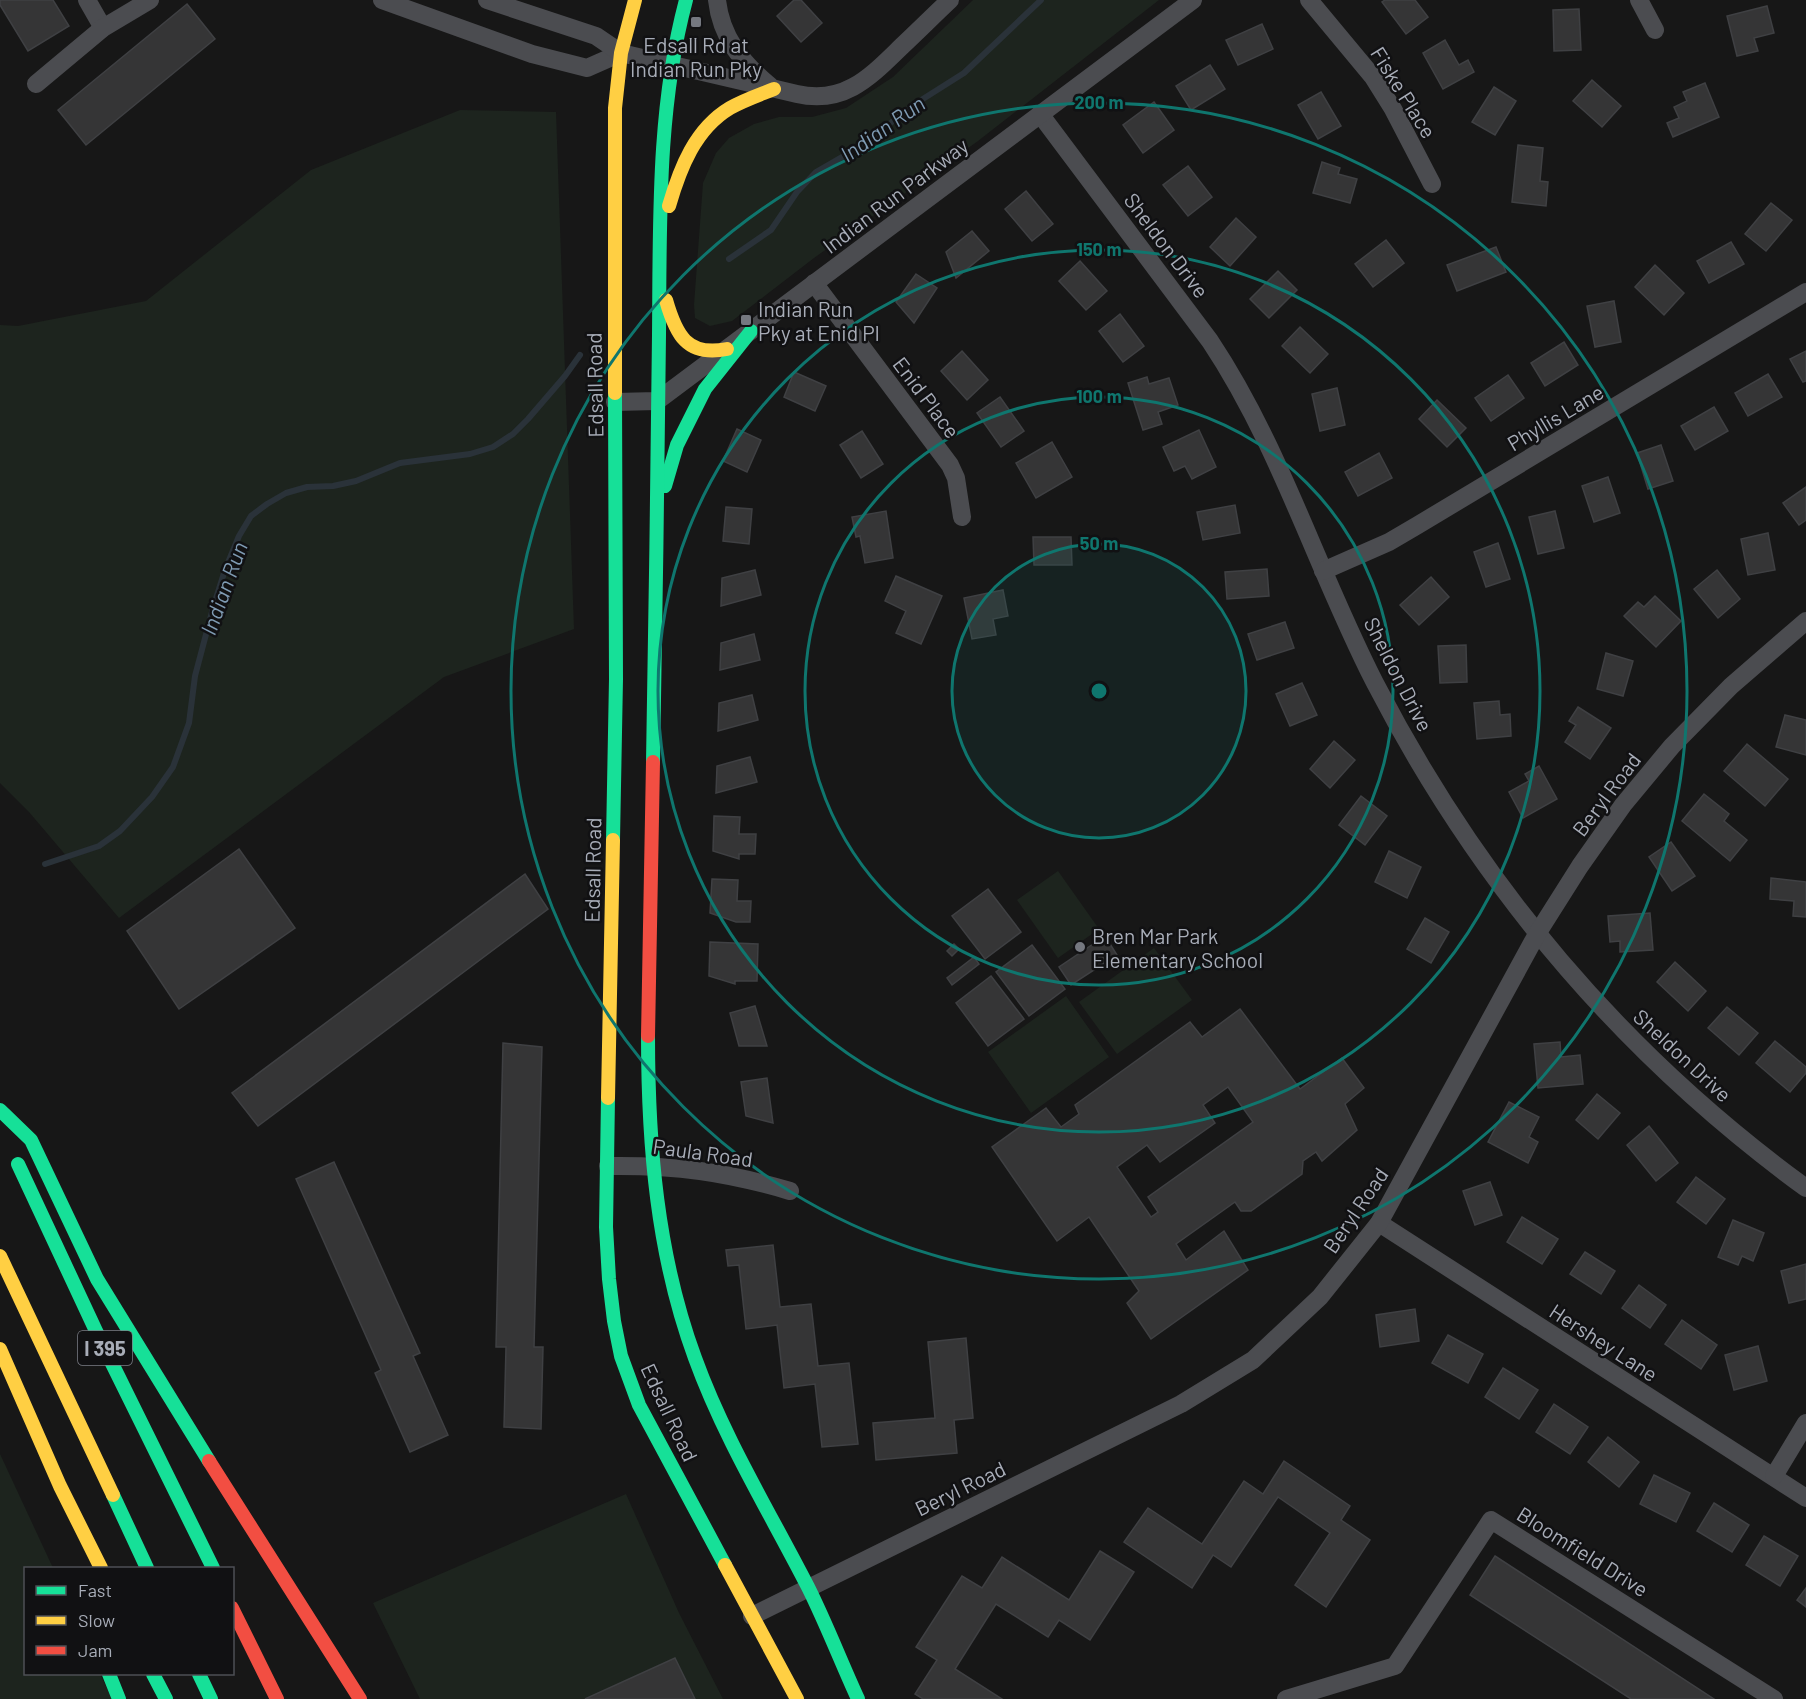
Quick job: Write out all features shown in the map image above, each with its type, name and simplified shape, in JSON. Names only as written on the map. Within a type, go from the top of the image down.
[{"type":"main road","name":"Edsall Road","points":[[634,0],[621,53],[614,142],[616,679],[606,1227],[609,1279],[621,1356],[639,1405],[796,1699]]},
{"type":"main road","name":"Edsall Road","points":[[686,0],[671,65],[664,113],[659,275],[657,529],[648,983],[648,1069],[654,1184],[663,1239],[679,1306],[695,1358],[723,1426],[809,1589],[858,1699]]},
{"type":"main road","points":[[660,246],[672,195],[686,158],[699,136],[720,115],[774,89]]},
{"type":"main road","points":[[659,275],[671,320],[678,335],[701,350],[716,352],[727,348]]},
{"type":"main road","points":[[657,529],[668,474],[677,445],[692,412],[710,382],[751,331]]},
{"type":"main road","points":[[0,1110],[31,1140],[97,1279],[265,1552],[360,1699]]},
{"type":"main road","name":"I 395","points":[[10,1148],[212,1567]]},
{"type":"main road","points":[[0,1256],[146,1567]]},
{"type":"main road","points":[[0,1349],[60,1486],[100,1567]]},
{"type":"main road","points":[[60,1486],[69,1533]]},
{"type":"main road","points":[[234,1612],[277,1699]]},
{"type":"main road","points":[[109,1675],[119,1699]]},
{"type":"main road","points":[[154,1675],[166,1699]]},
{"type":"main road","points":[[200,1675],[212,1699]]},
{"type":"street","points":[[87,0],[103,28]]},
{"type":"street","points":[[36,84],[103,28],[150,0]]},
{"type":"street","points":[[382,0],[532,54],[587,68],[621,53]]},
{"type":"street","points":[[487,0],[596,36],[621,53],[810,97],[820,97],[849,89],[872,76],[950,0]]},
{"type":"street","points":[[717,0],[720,20],[732,46],[749,69],[774,89]]},
{"type":"street","name":"Indian Run Parkway","points":[[657,401],[1192,0]]},
{"type":"street","name":"Fiske Place","points":[[1309,0],[1373,77],[1393,109],[1432,184]]},
{"type":"street","points":[[1639,0],[1655,30]]},
{"type":"street","name":"Sheldon Drive","points":[[1040,114],[1227,365],[1257,419],[1374,681],[1422,768],[1475,850],[1537,934],[1607,1014],[1662,1069],[1757,1152],[1806,1188]]},
{"type":"street","name":"Enid Place","points":[[814,284],[950,465],[956,478],[962,517]]},
{"type":"street","name":"Phyllis Lane","points":[[1323,571],[1389,542],[1419,525],[1806,292]]},
{"type":"street","points":[[615,402],[657,401]]},
{"type":"street","name":"Beryl Road","points":[[752,1616],[1181,1404],[1253,1360],[1332,1285],[1379,1223],[1537,934],[1580,866],[1623,805],[1672,746],[1731,686],[1806,621]]},
{"type":"street","name":"Paula Road","points":[[608,1166],[653,1165],[713,1172],[745,1178],[790,1191]]},
{"type":"street","name":"Hershey Lane","points":[[1379,1223],[1806,1498]]},
{"type":"street","points":[[1774,1476],[1806,1423]]},
{"type":"street","name":"Bloomfield Drive","points":[[1286,1699],[1395,1666],[1491,1520],[1774,1699]]},
{"type":"shaded area","points":[[973,0],[1159,0],[978,141],[814,258],[732,321],[710,326],[695,318],[703,183],[716,153],[729,138],[754,124],[779,117],[812,117],[846,108],[893,77]]},
{"type":"shaded area","points":[[460,110],[556,112],[574,629],[444,677],[119,918],[29,812],[0,783],[0,325],[18,326],[146,301],[311,170]]},
{"type":"shaded area","points":[[1058,871],[1099,929],[1058,958],[1017,900]]},
{"type":"shaded area","points":[[1154,948],[1192,1000],[1117,1054],[1079,1002]]},
{"type":"shaded area","points":[[1066,996],[1109,1057],[1031,1113],[988,1052]]},
{"type":"shaded area","points":[[0,1454],[53,1567],[24,1567],[24,1675],[100,1675],[112,1699],[0,1699]]},
{"type":"shaded area","points":[[626,1494],[679,1613],[723,1699],[420,1699],[373,1603]]},
{"type":"building","points":[[0,0],[53,0],[69,26],[28,51],[0,5]]},
{"type":"building","points":[[794,0],[801,0],[822,23],[801,42],[777,16]]},
{"type":"building","points":[[1385,0],[1415,0],[1428,17],[1406,34],[1382,2]]},
{"type":"building","points":[[187,4],[215,39],[86,145],[58,110]]},
{"type":"building","points":[[1767,6],[1774,33],[1754,38],[1758,51],[1737,56],[1727,16]]},
{"type":"building","points":[[1579,9],[1581,50],[1554,51],[1553,10]]},
{"type":"building","points":[[1262,24],[1273,49],[1238,65],[1226,40]]},
{"type":"building","points":[[1445,40],[1459,65],[1468,60],[1474,72],[1443,89],[1423,53]]},
{"type":"building","points":[[1210,65],[1225,89],[1191,110],[1176,86]]},
{"type":"building","points":[[1592,80],[1621,106],[1602,127],[1573,101]]},
{"type":"building","points":[[1705,83],[1719,117],[1673,137],[1667,123],[1679,118],[1674,107],[1687,101],[1683,92]]},
{"type":"building","points":[[1494,87],[1516,101],[1495,135],[1472,122]]},
{"type":"building","points":[[1321,92],[1341,126],[1318,139],[1298,105]]},
{"type":"building","points":[[1154,102],[1174,130],[1143,153],[1123,125]]},
{"type":"building","points":[[1518,145],[1543,148],[1540,181],[1548,182],[1546,206],[1512,202]]},
{"type":"building","points":[[1322,162],[1340,168],[1338,174],[1357,179],[1350,203],[1313,193]]},
{"type":"building","points":[[1188,166],[1212,197],[1188,216],[1163,185]]},
{"type":"building","points":[[1026,191],[1053,224],[1032,241],[1005,209]]},
{"type":"building","points":[[1771,203],[1792,220],[1766,251],[1745,234]]},
{"type":"building","points":[[1236,218],[1256,237],[1230,266],[1210,247]]},
{"type":"building","points":[[972,231],[989,251],[956,278],[946,252]]},
{"type":"building","points":[[1386,240],[1404,263],[1373,287],[1355,264]]},
{"type":"building","points":[[1731,242],[1744,264],[1709,283],[1697,261]]},
{"type":"building","points":[[1496,247],[1506,272],[1457,291],[1447,265]]},
{"type":"building","points":[[1080,261],[1107,291],[1086,310],[1059,281]]},
{"type":"building","points":[[1655,265],[1684,293],[1664,315],[1635,287]]},
{"type":"building","points":[[1278,271],[1297,290],[1269,318],[1250,299]]},
{"type":"building","points":[[916,274],[937,288],[914,323],[896,302]]},
{"type":"building","points":[[1614,301],[1621,342],[1595,347],[1587,306]]},
{"type":"building","points":[[1120,314],[1144,346],[1123,362],[1099,331]]},
{"type":"building","points":[[1300,327],[1328,354],[1310,373],[1282,346]]},
{"type":"building","points":[[1564,342],[1578,365],[1545,386],[1531,363]]},
{"type":"building","points":[[962,351],[988,380],[967,400],[941,371]]},
{"type":"building","points":[[1806,351],[1806,381],[1803,382],[1790,359]]},
{"type":"building","points":[[794,372],[826,386],[815,411],[784,397]]},
{"type":"building","points":[[1768,374],[1782,397],[1748,416],[1735,393]]},
{"type":"building","points":[[1508,375],[1524,398],[1491,421],[1475,398]]},
{"type":"building","points":[[1147,377],[1149,384],[1169,378],[1178,405],[1158,412],[1162,424],[1143,430],[1128,383]]},
{"type":"building","points":[[1337,388],[1345,425],[1320,431],[1312,394]]},
{"type":"building","points":[[1000,397],[1024,431],[1001,447],[977,413]]},
{"type":"building","points":[[1437,400],[1466,428],[1447,447],[1419,419]]},
{"type":"building","points":[[1714,407],[1728,431],[1695,450],[1681,426]]},
{"type":"building","points":[[737,429],[761,440],[747,472],[723,461]]},
{"type":"building","points":[[1199,430],[1216,467],[1192,479],[1185,466],[1174,471],[1163,447]]},
{"type":"building","points":[[862,431],[883,464],[861,478],[840,445]]},
{"type":"building","points":[[1052,442],[1072,477],[1036,498],[1016,463]]},
{"type":"building","points":[[1661,445],[1673,481],[1648,489],[1637,453]]},
{"type":"building","points":[[1379,453],[1392,478],[1358,496],[1345,472]]},
{"type":"building","points":[[1608,477],[1620,513],[1594,522],[1582,486]]},
{"type":"building","points":[[1806,487],[1806,520],[1799,525],[1783,503]]},
{"type":"building","points":[[1235,505],[1240,533],[1203,540],[1197,512]]},
{"type":"building","points":[[726,507],[752,509],[749,544],[723,541]]},
{"type":"building","points":[[886,511],[893,558],[865,563],[860,536],[856,537],[852,517]]},
{"type":"building","points":[[1555,511],[1564,548],[1538,554],[1529,517]]},
{"type":"building","points":[[1768,533],[1775,570],[1748,575],[1741,539]]},
{"type":"building","points":[[1033,537],[1071,537],[1072,565],[1034,565]]},
{"type":"building","points":[[1498,543],[1510,579],[1486,587],[1474,552]]},
{"type":"building","points":[[1267,569],[1269,596],[1227,599],[1225,572]]},
{"type":"building","points":[[755,570],[761,595],[721,606],[722,578]]},
{"type":"building","points":[[1717,570],[1740,599],[1718,618],[1694,589]]},
{"type":"building","points":[[896,576],[942,596],[921,644],[896,633],[906,611],[885,601]]},
{"type":"building","points":[[1431,577],[1449,597],[1419,625],[1400,605]]},
{"type":"building","points":[[1003,590],[1008,616],[993,619],[996,635],[972,639],[964,598]]},
{"type":"building","points":[[1655,596],[1681,621],[1656,647],[1624,616],[1638,602],[1644,607]]},
{"type":"building","points":[[1285,622],[1294,648],[1257,660],[1248,634]]},
{"type":"building","points":[[754,634],[760,660],[720,670],[721,643]]},
{"type":"building","points":[[1466,645],[1467,682],[1440,683],[1438,646]]},
{"type":"building","points":[[1606,653],[1633,661],[1623,696],[1597,689]]},
{"type":"building","points":[[1302,683],[1317,715],[1290,726],[1276,694]]},
{"type":"building","points":[[752,695],[758,720],[718,731],[719,703]]},
{"type":"building","points":[[1499,701],[1500,715],[1510,714],[1511,736],[1477,739],[1474,703]]},
{"type":"building","points":[[1578,707],[1611,728],[1590,759],[1565,742],[1576,725],[1569,721]]},
{"type":"building","points":[[1785,715],[1806,720],[1806,755],[1776,747]]},
{"type":"building","points":[[1334,741],[1355,760],[1330,788],[1310,769]]},
{"type":"building","points":[[1747,744],[1788,779],[1765,806],[1724,771]]},
{"type":"building","points":[[750,757],[757,782],[716,793],[717,766]]},
{"type":"building","points":[[1539,766],[1557,799],[1523,818],[1509,792],[1529,781],[1525,774]]},
{"type":"building","points":[[1704,794],[1729,814],[1724,821],[1747,840],[1730,861],[1682,821]]},
{"type":"building","points":[[1361,796],[1387,816],[1365,845],[1339,825]]},
{"type":"building","points":[[714,816],[740,817],[739,834],[756,834],[755,854],[739,854],[739,859],[713,851]]},
{"type":"building","points":[[1671,842],[1695,876],[1672,891],[1649,857]]},
{"type":"building","points":[[239,849],[295,928],[179,1009],[127,931]]},
{"type":"building","points":[[1389,851],[1421,867],[1407,898],[1375,882]]},
{"type":"building","points":[[525,874],[548,909],[258,1126],[232,1093]]},
{"type":"building","points":[[1771,878],[1806,882],[1806,917],[1793,916],[1794,901],[1770,899]]},
{"type":"building","points":[[712,879],[738,880],[737,901],[751,901],[750,922],[736,922],[710,913]]},
{"type":"building","points":[[988,889],[1021,932],[985,959],[952,916]]},
{"type":"building","points":[[1650,913],[1653,950],[1620,952],[1620,941],[1610,942],[1608,916]]},
{"type":"building","points":[[1425,918],[1449,932],[1431,963],[1407,949]]},
{"type":"building","points":[[1105,936],[1117,955],[1071,985],[1059,967]]},
{"type":"building","points":[[710,942],[758,944],[757,981],[735,981],[735,984],[709,976]]},
{"type":"building","points":[[954,944],[959,949],[952,956],[947,951]]},
{"type":"building","points":[[1032,945],[1065,989],[1029,1016],[996,972]]},
{"type":"building","points":[[974,957],[979,964],[952,985],[947,978]]},
{"type":"building","points":[[1675,962],[1706,991],[1688,1011],[1657,982]]},
{"type":"building","points":[[991,976],[1024,1019],[988,1046],[956,1003]]},
{"type":"building","points":[[755,1006],[767,1046],[739,1046],[730,1013]]},
{"type":"building","points":[[1727,1007],[1758,1033],[1739,1055],[1708,1028]]},
{"type":"building","points":[[1240,1009],[1300,1089],[1342,1058],[1364,1088],[1345,1104],[1357,1130],[1322,1161],[1316,1152],[1303,1161],[1302,1174],[1251,1211],[1241,1211],[1235,1202],[1176,1244],[1186,1260],[1224,1231],[1248,1270],[1151,1339],[1127,1303],[1139,1291],[1089,1217],[1057,1241],[992,1147],[1046,1108],[1061,1127],[1079,1114],[1075,1105],[1190,1022],[1202,1037]],"holes":[[[1228,1087],[1253,1122],[1148,1197],[1158,1212],[1151,1217],[1117,1167],[1147,1145],[1160,1162],[1215,1123],[1203,1105]]]},
{"type":"building","points":[[1775,1041],[1806,1067],[1806,1073],[1790,1092],[1756,1063]]},
{"type":"building","points":[[1560,1042],[1561,1057],[1580,1055],[1583,1084],[1538,1088],[1534,1044]]},
{"type":"building","points":[[503,1043],[542,1047],[534,1347],[543,1347],[541,1429],[504,1427],[506,1347],[496,1347]]},
{"type":"building","points":[[767,1078],[773,1123],[746,1116],[741,1082]]},
{"type":"building","points":[[1597,1094],[1620,1113],[1598,1139],[1576,1120]]},
{"type":"building","points":[[1509,1102],[1539,1117],[1529,1137],[1538,1142],[1528,1163],[1488,1142]]},
{"type":"building","points":[[1649,1126],[1678,1163],[1656,1181],[1627,1145]]},
{"type":"building","points":[[334,1162],[420,1353],[413,1356],[448,1435],[410,1452],[375,1373],[381,1370],[296,1179]]},
{"type":"building","points":[[1696,1177],[1725,1199],[1706,1224],[1677,1202]]},
{"type":"building","points":[[1490,1182],[1502,1215],[1475,1225],[1463,1191]]},
{"type":"building","points":[[1522,1217],[1558,1239],[1542,1264],[1507,1242]]},
{"type":"building","points":[[1733,1220],[1764,1233],[1753,1261],[1742,1256],[1738,1265],[1718,1257]]},
{"type":"building","points":[[773,1245],[780,1307],[811,1304],[818,1366],[849,1363],[858,1444],[822,1447],[815,1384],[784,1388],[777,1325],[746,1329],[739,1265],[728,1266],[726,1250]]},
{"type":"building","points":[[1585,1252],[1615,1271],[1601,1294],[1570,1274]]},
{"type":"building","points":[[1806,1264],[1806,1299],[1789,1303],[1781,1271]]},
{"type":"building","points":[[1639,1285],[1666,1305],[1650,1328],[1622,1308]]},
{"type":"building","points":[[1415,1309],[1419,1341],[1380,1347],[1376,1315]]},
{"type":"building","points":[[1682,1320],[1717,1345],[1701,1369],[1665,1344]]},
{"type":"building","points":[[1448,1335],[1483,1354],[1468,1383],[1432,1363]]},
{"type":"building","points":[[966,1338],[973,1418],[954,1420],[957,1453],[876,1460],[873,1423],[935,1418],[928,1342]]},
{"type":"building","points":[[1758,1346],[1767,1381],[1734,1390],[1725,1355]]},
{"type":"building","points":[[1503,1368],[1538,1390],[1519,1419],[1485,1397]]},
{"type":"building","points":[[1554,1404],[1588,1427],[1570,1454],[1536,1432]]},
{"type":"building","points":[[1608,1437],[1639,1462],[1619,1487],[1588,1462]]},
{"type":"building","points":[[1284,1461],[1350,1506],[1341,1520],[1370,1540],[1326,1607],[1295,1585],[1330,1533],[1278,1497],[1231,1567],[1213,1555],[1192,1588],[1124,1542],[1148,1508],[1202,1544],[1244,1481],[1263,1494]]},
{"type":"building","points":[[1654,1475],[1690,1493],[1676,1522],[1640,1504]]},
{"type":"building","points":[[1714,1503],[1749,1525],[1732,1552],[1697,1531]]},
{"type":"building","points":[[1764,1536],[1798,1556],[1780,1586],[1746,1565]]},
{"type":"building","points":[[1100,1551],[1134,1572],[1090,1640],[1059,1620],[1048,1637],[996,1604],[955,1669],[1002,1699],[923,1699],[915,1694],[937,1660],[916,1647],[962,1576],[982,1588],[1002,1557],[1069,1600]]},
{"type":"building","points":[[1495,1556],[1714,1699],[1631,1699],[1470,1595]]},
{"type":"building","points":[[1806,1588],[1806,1607],[1797,1600]]},
{"type":"building","points":[[675,1658],[695,1699],[585,1699]]},
{"type":"waterway","name":"Indian Run","points":[[729,259],[771,230],[797,192],[816,172],[861,146],[915,104],[964,73],[1041,0]]},
{"type":"waterway","name":"Indian Run","points":[[45,864],[99,846],[120,831],[152,797],[173,767],[189,723],[195,676],[213,608],[239,536],[251,516],[286,493],[307,487],[333,486],[356,481],[400,463],[470,454],[493,447],[513,434],[528,419],[580,355]]},
{"type":"traffic: fast","points":[[653,762],[662,166],[670,82],[686,0]]},
{"type":"traffic: fast","points":[[665,486],[677,445],[705,389],[751,331]]},
{"type":"traffic: fast","points":[[613,840],[616,679],[615,393]]},
{"type":"traffic: fast","points":[[648,1036],[650,1118],[657,1199],[663,1240],[682,1319],[719,1417],[808,1587],[858,1699]]},
{"type":"traffic: fast","points":[[608,1098],[606,1227],[609,1279],[621,1356],[639,1405],[725,1565]]},
{"type":"traffic: fast","points":[[0,1110],[31,1140],[97,1279],[209,1461]]},
{"type":"traffic: fast","points":[[18,1164],[96,1331],[213,1567]]},
{"type":"traffic: fast","points":[[113,1495],[147,1567]]},
{"type":"traffic: fast","points":[[109,1675],[119,1699]]},
{"type":"traffic: fast","points":[[154,1675],[166,1699]]},
{"type":"traffic: fast","points":[[199,1675],[211,1699]]},
{"type":"traffic: slow","points":[[615,393],[615,108],[621,53],[635,0]]},
{"type":"traffic: slow","points":[[669,206],[690,151],[707,127],[730,108],[774,89]]},
{"type":"traffic: slow","points":[[666,300],[674,324],[685,341],[702,350],[727,349]]},
{"type":"traffic: slow","points":[[608,1098],[613,840]]},
{"type":"traffic: slow","points":[[0,1256],[113,1495]]},
{"type":"traffic: slow","points":[[0,1349],[60,1486],[100,1567]]},
{"type":"traffic: slow","points":[[725,1565],[797,1699]]},
{"type":"traffic: jam","points":[[648,1036],[653,762]]},
{"type":"traffic: jam","points":[[209,1461],[360,1699]]},
{"type":"traffic: jam","points":[[234,1612],[277,1699]]},
{"type":"place","name":"Edsall Rd at Indian Run Pky","points":[[696,22]]},
{"type":"place","name":"Indian Run Pky at Enid Pl","points":[[746,320]]},
{"type":"place","name":"Bren Mar Park Elementary School","points":[[1080,947]]}]
